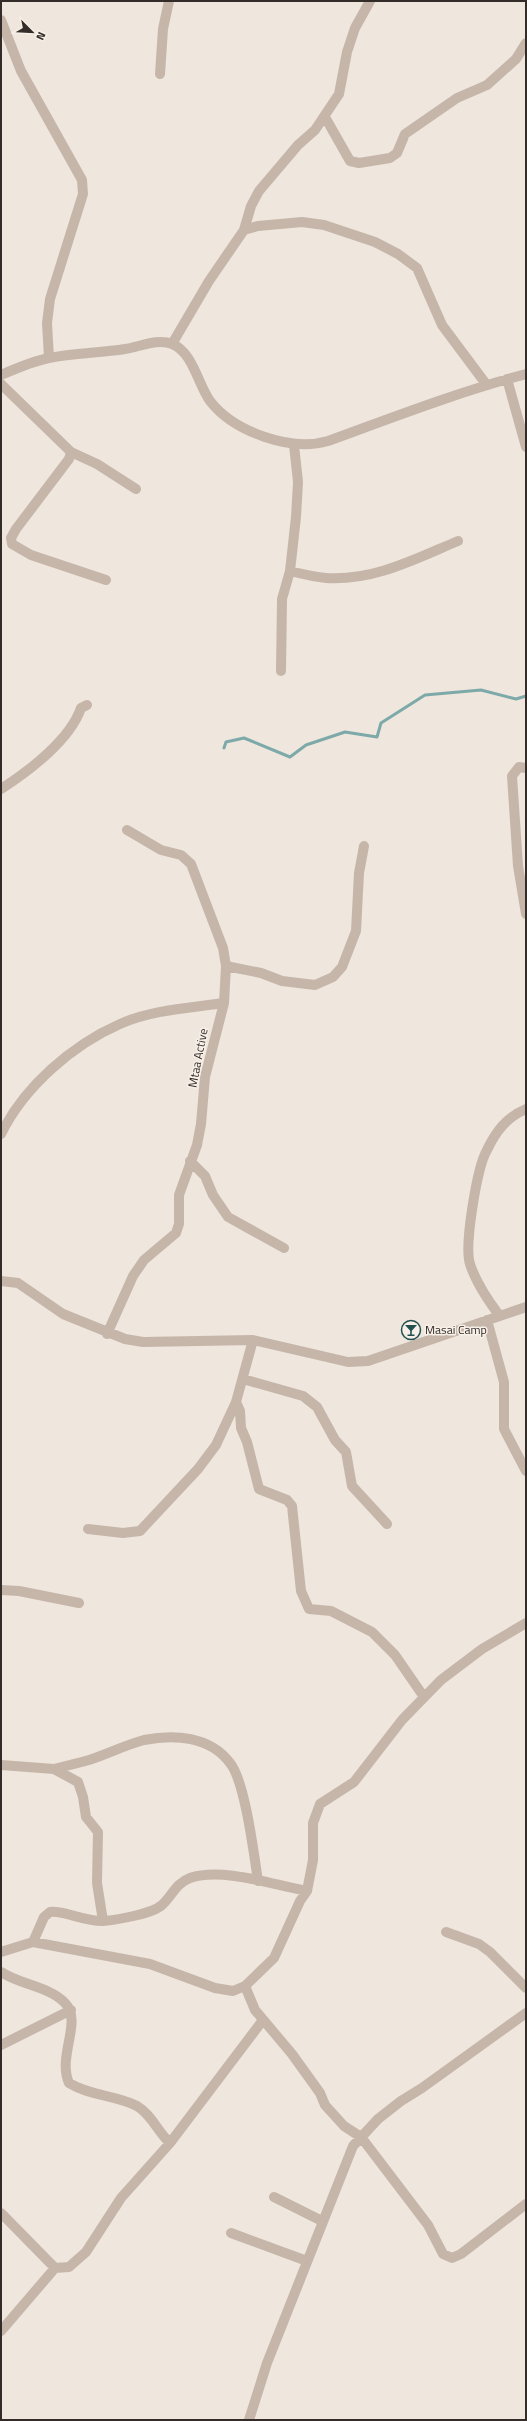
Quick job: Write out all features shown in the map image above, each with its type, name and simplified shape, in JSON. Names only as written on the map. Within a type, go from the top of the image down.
[{"type":"street","points":[[160,74],[163,30],[169,1]]},
{"type":"street","points":[[172,344],[209,281],[244,230],[251,206],[259,191],[325,117],[339,94],[347,52],[355,28],[370,1]]},
{"type":"street","points":[[1,20],[21,71],[82,180],[83,194],[50,298],[47,323],[49,358]]},
{"type":"street","points":[[325,117],[350,161],[359,163],[390,158],[397,154],[405,134],[457,98],[487,85],[516,59],[526,43]]},
{"type":"street","points":[[244,230],[258,226],[302,222],[324,225],[375,242],[398,254],[417,268],[442,325],[486,384]]},
{"type":"street","points":[[1,375],[49,358],[126,349],[160,342],[172,344],[180,349],[189,362],[210,402],[227,416],[260,435],[294,445],[316,445],[417,407],[486,384],[526,374]]},
{"type":"street","points":[[506,379],[526,447]]},
{"type":"street","points":[[1,384],[71,452],[97,464],[136,489]]},
{"type":"street","points":[[281,671],[282,599],[290,571],[298,482],[294,445]]},
{"type":"street","points":[[71,452],[69,459],[16,528],[11,538],[12,544],[31,555],[106,580]]},
{"type":"street","points":[[290,571],[325,578],[352,578],[378,573],[458,541]]},
{"type":"street","points":[[1,789],[42,758],[78,718],[82,708],[87,705]]},
{"type":"street","points":[[526,768],[516,769],[512,776],[517,859],[526,914]]},
{"type":"street","name":"Mtaa Active","points":[[107,1334],[133,1276],[144,1260],[176,1233],[179,1224],[179,1196],[190,1161],[197,1145],[202,1124],[205,1077],[224,1003],[226,966],[223,948],[191,864],[181,855],[161,850],[127,830]]},
{"type":"street","points":[[226,966],[261,972],[282,981],[316,985],[333,977],[342,968],[356,931],[359,873],[364,846]]},
{"type":"street","points":[[1,1134],[30,1092],[62,1060],[92,1039],[120,1024],[152,1015],[224,1003]]},
{"type":"street","points":[[499,1315],[484,1295],[470,1263],[468,1239],[486,1151],[502,1125],[514,1114],[526,1109]]},
{"type":"street","points":[[190,1161],[205,1176],[213,1195],[228,1217],[284,1248]]},
{"type":"street","points":[[1,1281],[18,1283],[63,1314],[107,1334],[143,1342],[253,1340],[348,1362],[368,1361],[526,1306]]},
{"type":"street","points":[[487,1320],[504,1382],[504,1429],[526,1471]]},
{"type":"street","points":[[88,1529],[123,1533],[140,1530],[173,1497],[216,1445],[236,1402],[253,1340]]},
{"type":"street","points":[[243,1379],[303,1396],[317,1407],[335,1440],[346,1452],[352,1486],[387,1524]]},
{"type":"street","points":[[236,1402],[259,1489],[263,1492],[281,1497],[292,1506],[301,1591],[309,1609],[331,1611],[372,1632],[395,1655],[424,1697]]},
{"type":"street","points":[[1,1590],[27,1592],[79,1603]]},
{"type":"street","points":[[1,1952],[33,1942],[150,1964],[215,1988],[233,1991],[246,1986],[274,1958],[300,1901],[307,1891],[313,1860],[313,1823],[320,1804],[354,1782],[402,1720],[441,1680],[482,1649],[526,1623]]},
{"type":"street","points":[[1,1765],[54,1769],[143,1741],[166,1736],[189,1738],[208,1745],[220,1752],[232,1764],[239,1783],[258,1881]]},
{"type":"street","points":[[54,1769],[78,1782],[83,1797],[86,1818],[98,1832],[97,1883],[102,1921]]},
{"type":"street","points":[[33,1942],[44,1918],[50,1912],[102,1921],[152,1911],[162,1905],[178,1884],[190,1878],[225,1875],[307,1891]]},
{"type":"street","points":[[446,1932],[479,1944],[490,1952],[526,1988]]},
{"type":"street","points":[[1,1972],[10,1978],[46,1992],[65,2002],[71,2010],[71,2031],[64,2064],[69,2083],[79,2089],[136,2106],[149,2115],[161,2134],[170,2143]]},
{"type":"street","points":[[246,1986],[255,2010],[292,2054],[320,2093],[325,2106],[344,2126],[361,2137],[428,2225],[446,2257],[452,2258],[461,2254],[526,2204]]},
{"type":"street","points":[[1,2045],[71,2010]]},
{"type":"street","points":[[249,2420],[267,2363],[353,2146],[401,2101],[422,2088],[526,2013]]},
{"type":"street","points":[[1,2331],[55,2268],[69,2267],[86,2252],[121,2198],[170,2143],[263,2020]]},
{"type":"street","points":[[274,2197],[322,2221]]},
{"type":"street","points":[[1,2213],[55,2268]]},
{"type":"street","points":[[231,2233],[306,2262]]},
{"type":"waterway","points":[[224,748],[226,742],[244,738],[290,757],[306,745],[345,732],[377,737],[381,723],[425,695],[481,690],[516,699],[526,696]]},
{"type":"place","name":"Masai Camp","points":[[411,1330]]}]
